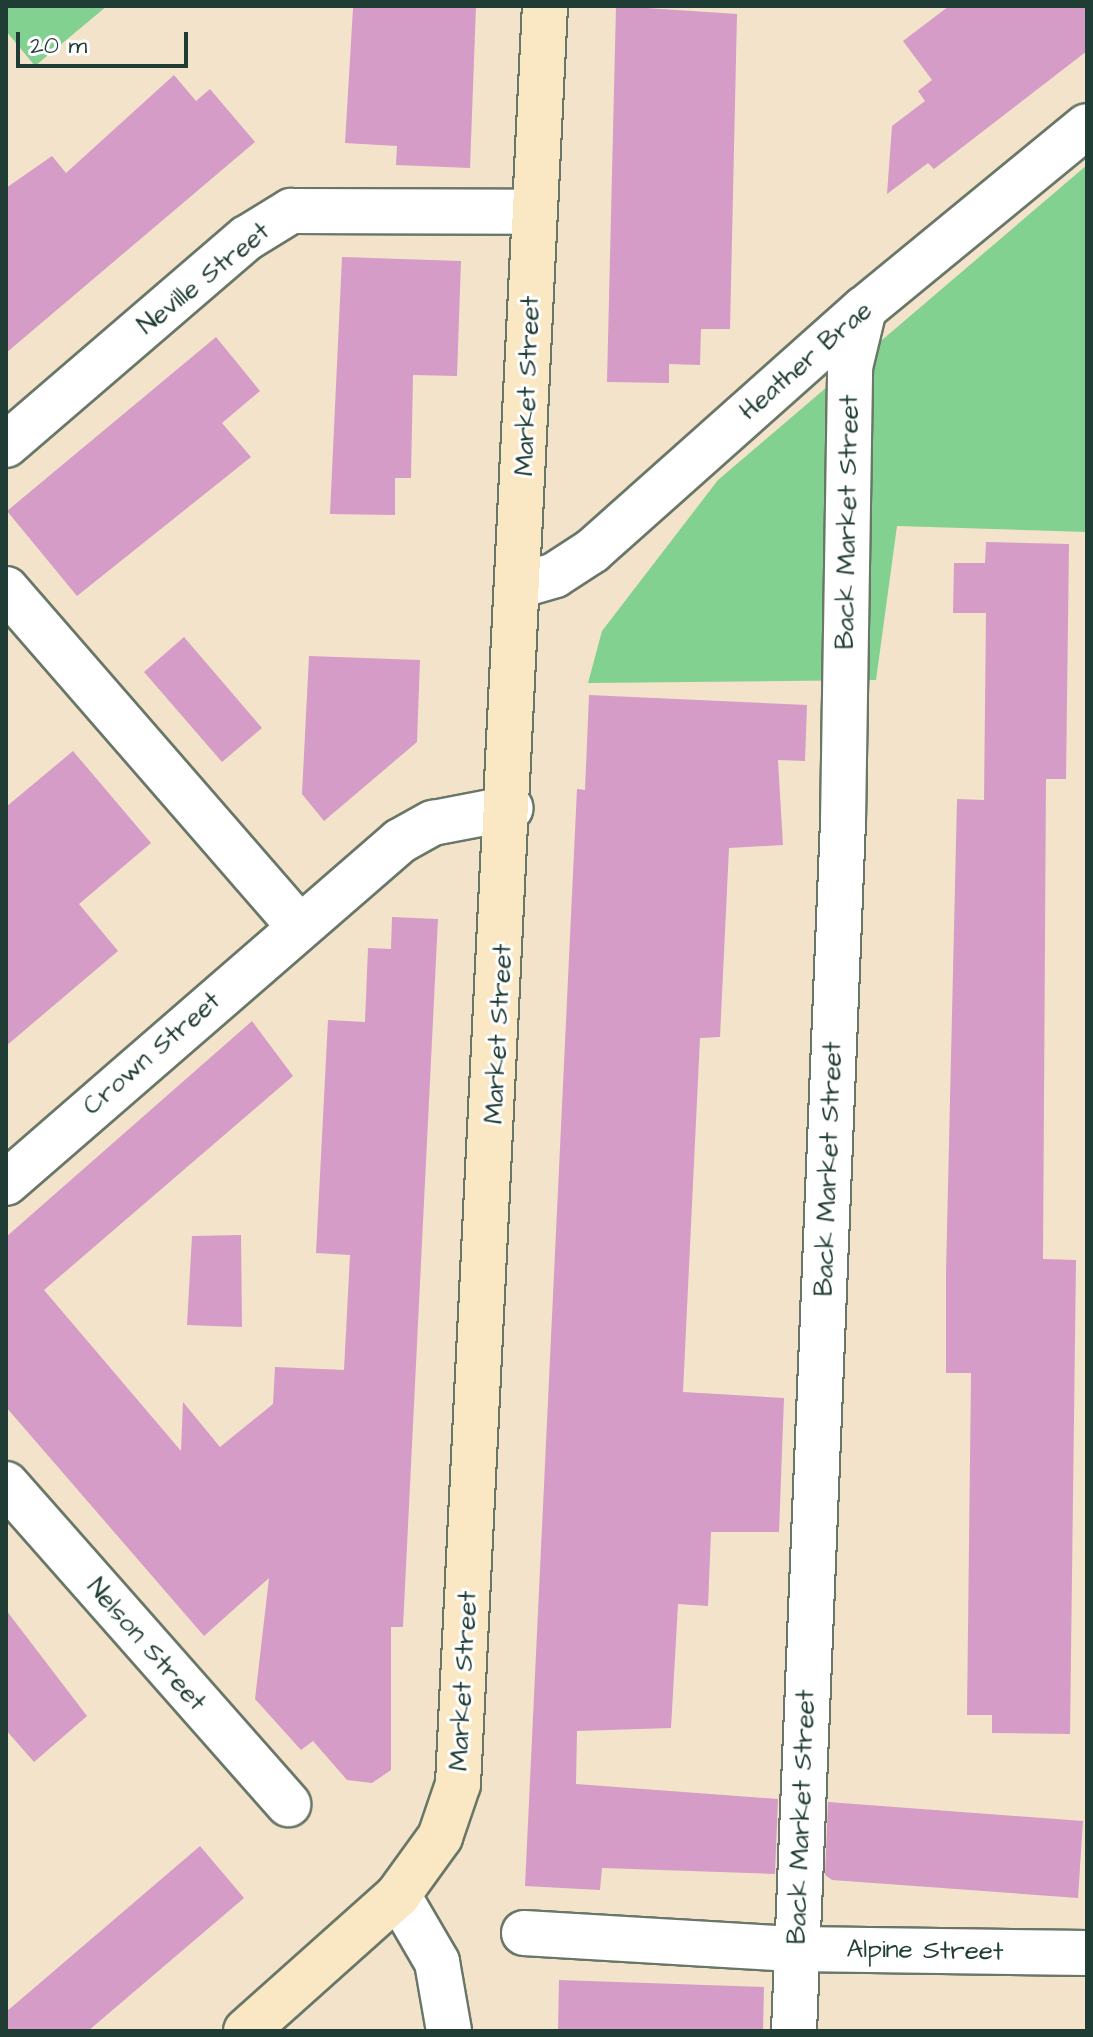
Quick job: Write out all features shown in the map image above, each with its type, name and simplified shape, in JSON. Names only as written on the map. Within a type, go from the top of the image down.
[{"type":"street","name":"Market Street","points":[[246,2031],[398,1895],[440,1837],[458,1784],[511,808],[545,6]]},
{"type":"street","name":"Heather Brae","points":[[521,585],[555,575],[592,551],[864,309],[1087,126]]},
{"type":"street","name":"Neville Street","points":[[6,445],[247,238],[291,211],[535,212]]},
{"type":"street","name":"Back Market Street","points":[[794,2031],[843,822],[850,367],[864,309]]},
{"type":"street","points":[[6,589],[298,925]]},
{"type":"street","name":"Crown Street","points":[[6,1183],[298,925],[400,841],[433,823],[511,808]]},
{"type":"street","name":"Nelson Street","points":[[6,1484],[288,1804]]},
{"type":"street","points":[[398,1895],[437,1962],[449,2031]]},
{"type":"street","name":"Alpine Street","points":[[524,1933],[797,1949],[1087,1953]]},
{"type":"green space","points":[[6,6],[107,6],[35,66],[6,31]]},
{"type":"green space","points":[[1087,165],[1087,532],[897,526],[876,680],[588,683],[602,631],[718,480]]},
{"type":"building","points":[[476,6],[470,168],[396,165],[397,146],[345,143],[353,8]]},
{"type":"building","points":[[616,6],[737,14],[730,329],[701,329],[700,365],[669,364],[669,383],[607,382]]},
{"type":"building","points":[[949,6],[1087,6],[1087,51],[934,169],[928,163],[887,194],[892,126],[925,101],[918,91],[932,80],[903,41]]},
{"type":"building","points":[[174,75],[196,101],[210,89],[255,142],[6,353],[6,188],[52,156],[66,173]]},
{"type":"building","points":[[342,257],[461,261],[457,376],[413,375],[411,478],[395,478],[395,515],[330,514]]},
{"type":"building","points":[[216,337],[260,391],[222,423],[251,457],[77,596],[7,511]]},
{"type":"building","points":[[986,542],[1069,544],[1066,779],[1046,779],[1043,1259],[1076,1260],[1070,1734],[992,1733],[992,1715],[967,1715],[971,1373],[946,1373],[946,1273],[957,799],[984,800],[986,613],[953,613],[954,563],[985,563]]},
{"type":"building","points":[[184,637],[262,728],[222,762],[144,672]]},
{"type":"building","points":[[309,656],[420,660],[417,742],[324,821],[302,794]]},
{"type":"building","points":[[589,695],[807,705],[805,761],[778,760],[783,845],[729,848],[720,1037],[700,1038],[683,1392],[784,1398],[779,1532],[711,1532],[708,1606],[678,1604],[671,1728],[577,1731],[576,1784],[778,1799],[775,1874],[602,1868],[600,1890],[525,1886],[577,789],[585,790]]},
{"type":"building","points":[[73,751],[151,843],[79,904],[118,951],[6,1046],[6,807]]},
{"type":"building","points":[[392,917],[438,919],[403,1627],[391,1627],[391,1770],[372,1783],[347,1780],[313,1741],[301,1750],[255,1699],[269,1578],[204,1636],[6,1407],[6,1237],[252,1021],[293,1076],[44,1290],[181,1451],[183,1402],[220,1447],[273,1404],[275,1367],[344,1370],[350,1255],[316,1253],[328,1020],[365,1022],[368,948],[391,949]]},
{"type":"building","points":[[241,1235],[242,1327],[187,1325],[192,1236]]},
{"type":"building","points":[[6,1610],[87,1716],[34,1762],[6,1730]]},
{"type":"building","points":[[828,1802],[1083,1821],[1078,1898],[832,1880],[825,1875]]},
{"type":"building","points":[[200,1846],[244,1898],[88,2031],[6,2031],[6,2012]]},
{"type":"building","points":[[559,1980],[764,1987],[763,2031],[558,2031]]}]
